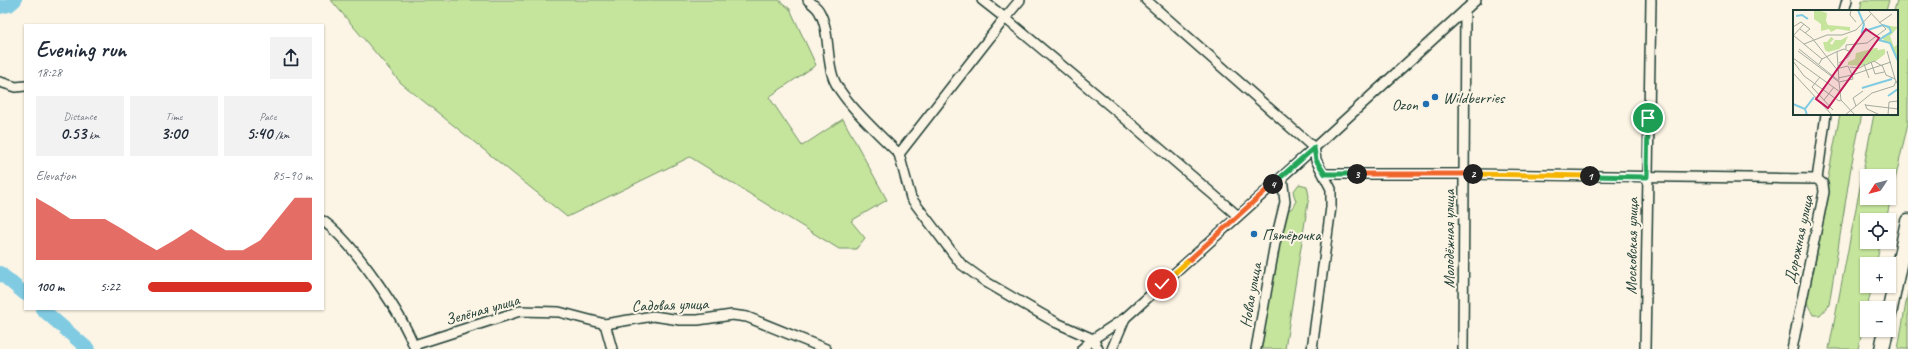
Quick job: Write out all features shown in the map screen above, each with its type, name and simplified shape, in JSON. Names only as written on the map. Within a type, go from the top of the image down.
[{"type":"main road","points":[[1892,301],[1908,221]]},
{"type":"main road","points":[[1882,349],[1885,337]]},
{"type":"street","points":[[808,0],[819,11],[827,36],[833,78],[840,91],[869,125],[900,154],[911,198],[961,264],[986,282],[1057,323],[1093,339],[1098,349]]},
{"type":"street","points":[[982,0],[1121,115],[1238,216]]},
{"type":"street","points":[[900,154],[1020,0]]},
{"type":"street","points":[[1146,0],[1314,148],[1316,160],[1325,174],[1331,189],[1331,207],[1312,349]]},
{"type":"street","points":[[1082,349],[1093,339],[1125,318],[1476,0]]},
{"type":"street","name":"Московская улица","points":[[1645,349],[1651,0]]},
{"type":"street","points":[[1844,10],[1847,0]]},
{"type":"street","name":"Молодёжная улица","points":[[1463,349],[1465,10]]},
{"type":"street","points":[[0,82],[16,87],[24,86]]},
{"type":"street","name":"Дорожная улица","points":[[1792,349],[1824,192],[1823,184],[1817,179],[1826,115]]},
{"type":"street","points":[[1325,174],[1463,174],[1817,179]]},
{"type":"street","name":"Новая улица","points":[[1256,349],[1275,243],[1285,202],[1282,177]]},
{"type":"street","name":"Зелёная улица","points":[[324,222],[333,228],[370,273],[406,326],[415,347],[520,311],[559,312],[605,324]]},
{"type":"street","name":"Садовая улица","points":[[605,324],[653,316],[680,320],[698,320],[732,315],[747,317],[826,349]]},
{"type":"street","points":[[1112,349],[1125,318]]},
{"type":"street","points":[[605,324],[612,349]]},
{"type":"green space","points":[[331,0],[779,0],[790,9],[816,65],[769,97],[802,146],[843,119],[887,200],[851,221],[865,238],[856,249],[839,249],[690,157],[567,217],[401,83]]},
{"type":"green space","points":[[1862,0],[1889,0],[1886,10],[1860,10]]},
{"type":"green space","points":[[1897,0],[1908,0],[1908,123],[1896,176],[1896,169],[1863,169],[1874,115],[1898,115],[1898,10],[1894,10]]},
{"type":"green space","points":[[1840,115],[1862,115],[1851,167],[1829,305],[1820,315],[1813,315],[1805,299]]},
{"type":"green space","points":[[1299,184],[1307,186],[1309,196],[1285,349],[1259,349],[1283,214],[1292,208],[1296,201],[1293,192]]},
{"type":"green space","points":[[1860,187],[1860,205],[1889,205],[1888,213],[1860,213],[1860,249],[1879,249],[1878,257],[1860,257],[1860,293],[1870,293],[1869,301],[1860,301],[1861,337],[1858,349],[1829,349]]},
{"type":"green space","points":[[1908,291],[1908,349],[1898,349]]},
{"type":"waterway","points":[[0,7],[9,5],[15,0]]},
{"type":"waterway","points":[[0,273],[24,293]]},
{"type":"waterway","points":[[43,310],[88,349]]},
{"type":"place","name":"Wildberries","points":[[1435,97]]},
{"type":"place","name":"Ozon","points":[[1426,104]]},
{"type":"place","name":"Пятёрочка","points":[[1254,234]]},
{"type":"route","points":[[1162,284],[1314,148],[1316,160],[1325,174],[1463,174],[1647,177],[1648,118]]}]
